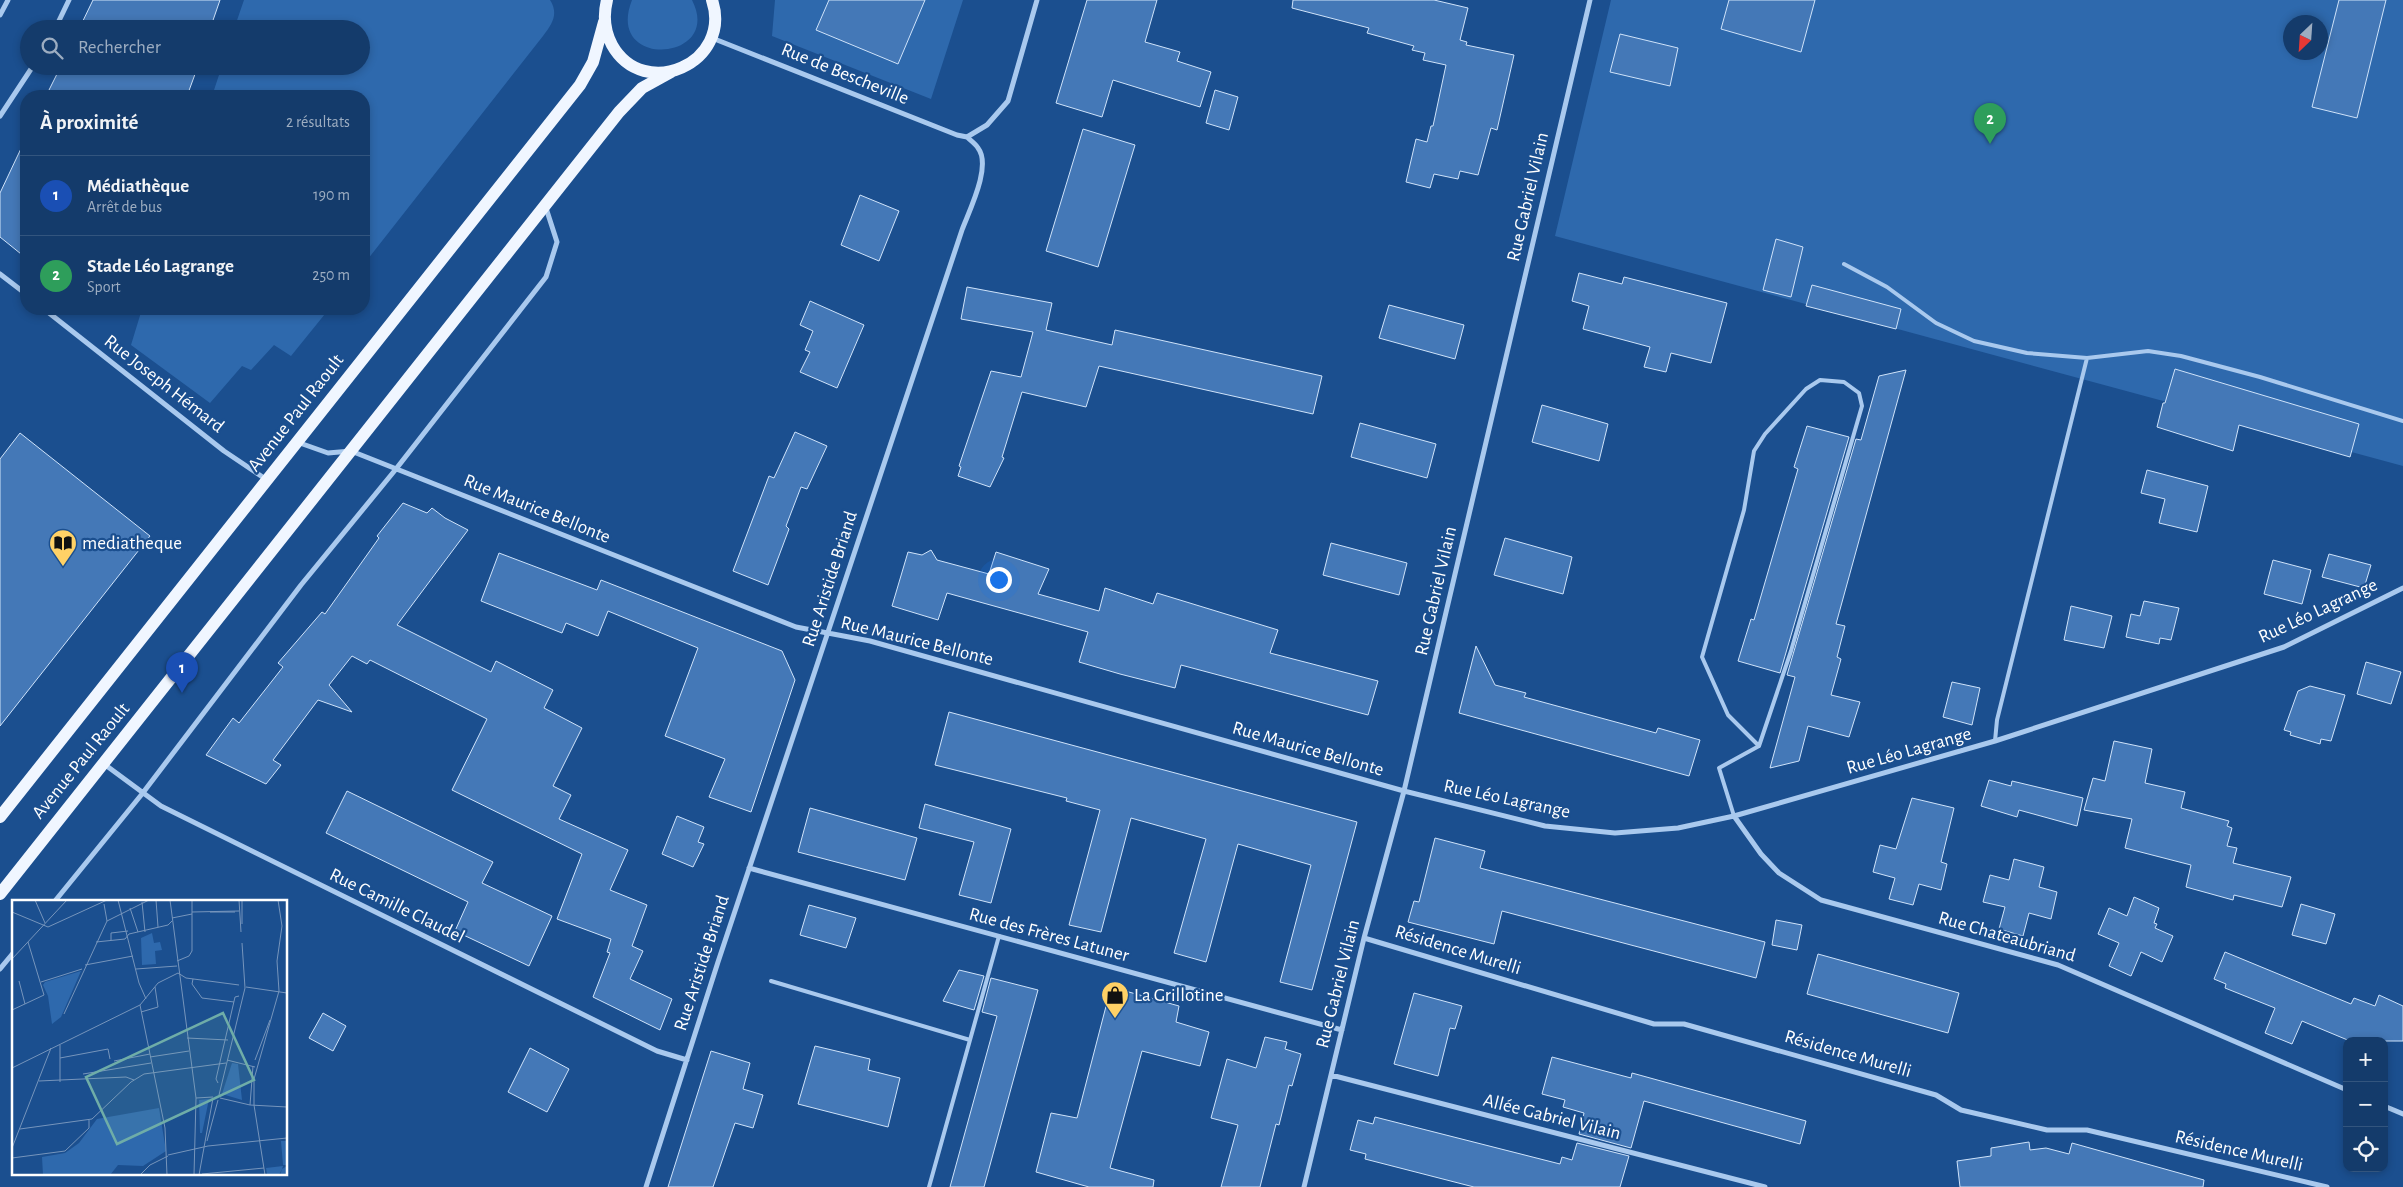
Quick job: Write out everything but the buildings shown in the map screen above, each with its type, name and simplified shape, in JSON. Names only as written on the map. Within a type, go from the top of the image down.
[{"type":"main road","name":"Avenue Paul Raoult","points":[[0,817],[580,85],[598,50],[607,0]]},
{"type":"main road","points":[[712,0],[715,17]]},
{"type":"main road","points":[[712,38],[720,0]]},
{"type":"main road","points":[[604,22],[608,37],[616,51],[626,62],[640,69],[655,73],[671,72]]},
{"type":"main road","name":"Avenue Paul Raoult","points":[[0,894],[626,103],[642,88],[671,72],[685,67],[698,58],[712,38]]},
{"type":"street","points":[[0,15],[8,0]]},
{"type":"street","points":[[59,20],[69,0]]},
{"type":"street","points":[[967,137],[987,124],[1008,101],[1037,0]]},
{"type":"street","name":"Rue Gabriel Vilain","points":[[1304,1187],[1364,938],[1404,791],[1590,0]]},
{"type":"street","name":"Rue de Bescheville","points":[[712,38],[957,135],[967,137]]},
{"type":"street","points":[[0,116],[27,75]]},
{"type":"street","name":"Rue Aristide Briand","points":[[646,1187],[749,868],[962,230],[979,185],[983,164],[979,148],[967,137]]},
{"type":"street","points":[[56,900],[142,794],[301,585],[396,469],[546,277],[557,242],[545,205]]},
{"type":"street","points":[[0,274],[20,289]]},
{"type":"street","name":"Rue Joseph Hémard","points":[[52,315],[224,451],[267,480]]},
{"type":"street","points":[[298,442],[328,453],[351,451]]},
{"type":"street","name":"Rue Maurice Bellonte","points":[[351,451],[796,627],[870,641],[1404,791]]},
{"type":"street","name":"Rue Léo Lagrange","points":[[1404,791],[1545,826],[1615,833],[1678,828],[1786,803],[1995,741],[2284,647],[2403,588]]},
{"type":"street","name":"Rue Camille Claudel","points":[[104,763],[142,794],[162,806],[657,1051],[687,1060]]},
{"type":"street","name":"Rue Chateaubriand","points":[[1734,816],[1761,854],[1778,873],[1821,900],[2058,965],[2343,1088]]},
{"type":"street","name":"Rue des Frères Latuner","points":[[749,868],[1342,1030]]},
{"type":"street","name":"Résidence Murelli","points":[[1364,938],[1654,1024],[1684,1024],[1926,1092],[1936,1095],[1961,1110],[2048,1130],[2087,1130],[2327,1187]]},
{"type":"street","points":[[0,969],[12,954]]},
{"type":"street","name":"Allée Gabriel Vilain","points":[[1331,1075],[1766,1187]]},
{"type":"street","points":[[2388,1108],[2403,1114]]},
{"type":"lane","points":[[1844,264],[1887,287],[1936,323],[1974,341],[2027,353],[2087,358],[2148,351],[2181,356],[2260,377],[2403,421]]},
{"type":"lane","points":[[1995,741],[1997,720],[2087,358]]},
{"type":"lane","points":[[1734,816],[1719,768],[1759,746],[1791,651],[1862,406],[1859,393],[1844,382],[1820,380],[1806,389],[1764,434],[1754,451],[1744,510],[1702,657],[1728,715],[1759,746]]},
{"type":"lane","points":[[929,1187],[999,936]]},
{"type":"lane","points":[[771,981],[970,1040]]},
{"type":"shaded area","points":[[244,0],[550,0],[554,10],[552,23],[543,36],[370,256],[370,90],[214,90],[219,75],[370,75],[370,20],[237,20]]},
{"type":"shaded area","points":[[632,0],[692,0],[697,21],[692,36],[680,46],[664,50],[647,47],[634,38],[628,23]]},
{"type":"shaded area","points":[[775,0],[963,0],[931,99],[772,36]]},
{"type":"shaded area","points":[[1611,0],[2403,0],[2403,466],[1555,236]]},
{"type":"shaded area","points":[[140,315],[324,315],[291,356],[274,345],[251,370],[242,366],[210,403],[131,345]]},
{"type":"place","name":"Stade Léo Lagrange","points":[[1990,144]]},
{"type":"place","name":"mediatheque","points":[[63,567]]},
{"type":"place","name":"Médiathèque","points":[[182,693]]},
{"type":"place","name":"La Grillotine","points":[[1115,1019]]}]
